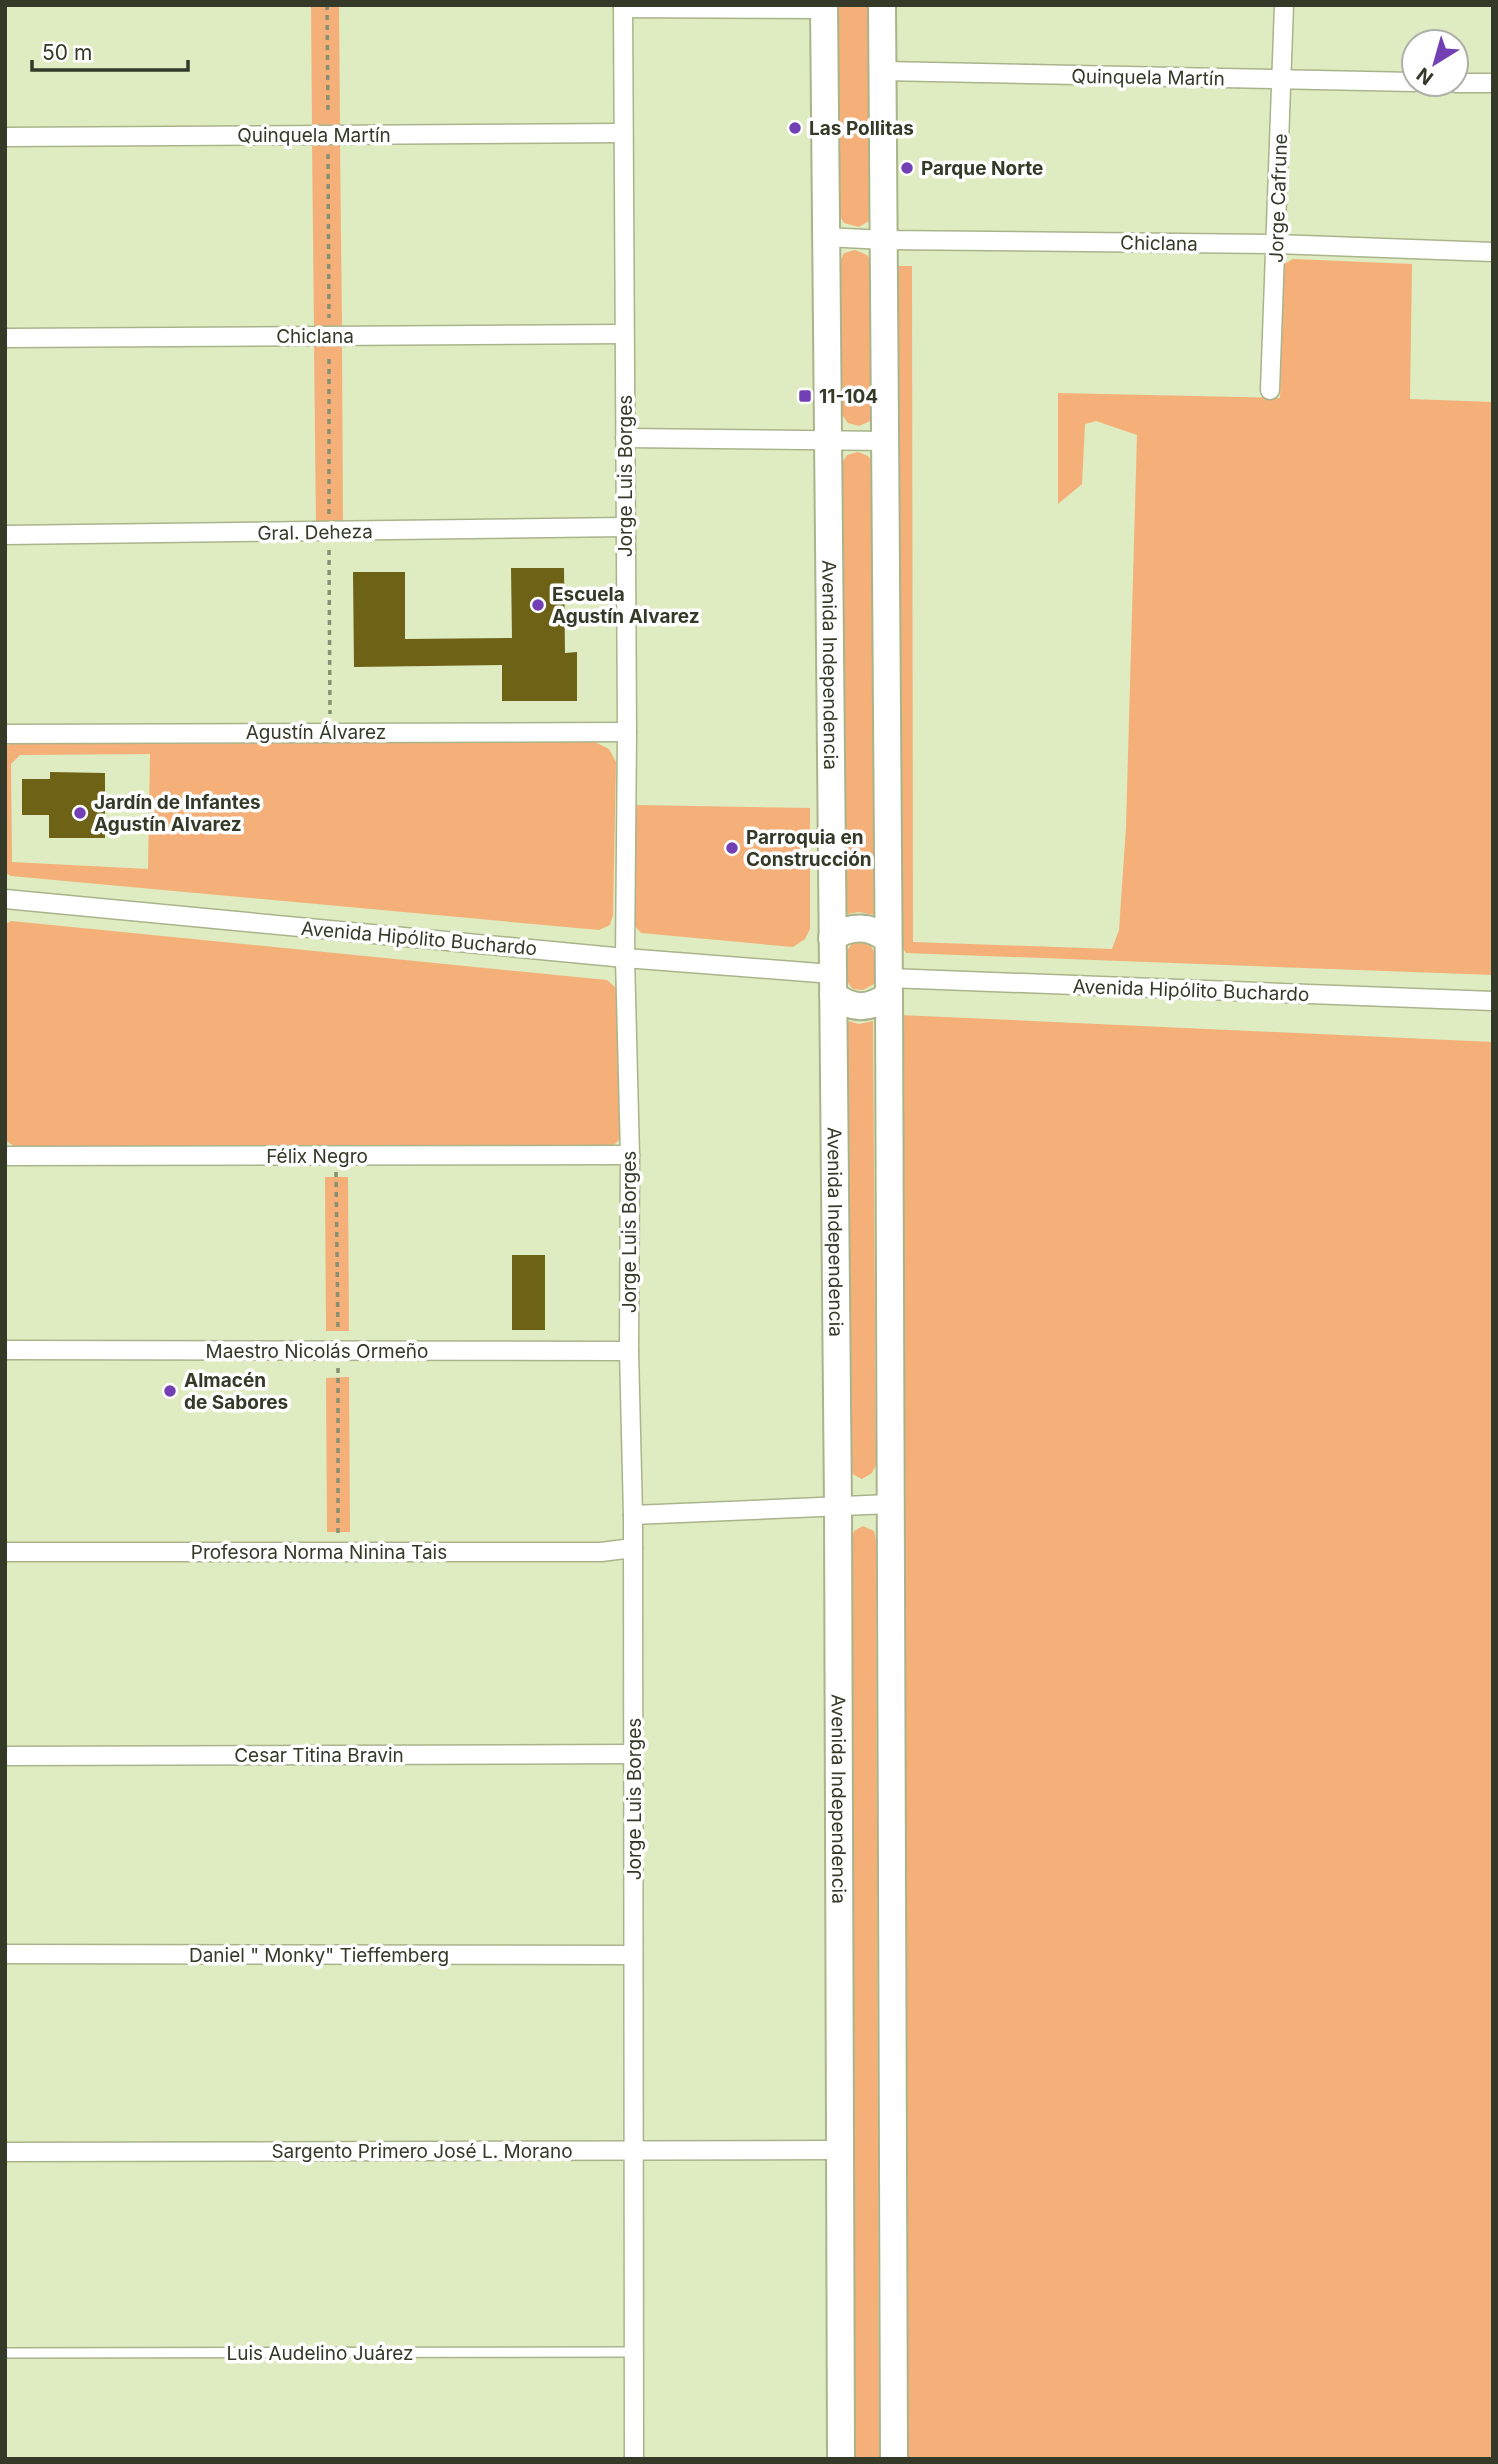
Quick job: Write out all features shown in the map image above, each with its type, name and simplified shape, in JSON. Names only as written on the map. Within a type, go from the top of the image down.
[{"type":"main road","points":[[882,5],[886,240],[894,2459]]},
{"type":"main road","name":"Avenida Independencia","points":[[824,7],[838,1506],[841,2459]]},
{"type":"main road","points":[[832,938],[852,928],[865,928],[888,940]]},
{"type":"main road","points":[[832,985],[851,1006],[861,1008],[871,1006],[889,987]]},
{"type":"street","name":"Jorge Cafrune","points":[[1270,390],[1284,5]]},
{"type":"street","points":[[623,6],[824,7]]},
{"type":"street","name":"Jorge Luis Borges","points":[[623,6],[627,732],[625,958],[633,1515],[634,2459]]},
{"type":"street","name":"Quinquela Martín","points":[[883,71],[1400,82]]},
{"type":"street","points":[[1470,83],[1493,83]]},
{"type":"street","name":"Quinquela Martín","points":[[5,137],[623,134]]},
{"type":"street","name":"Chiclana","points":[[825,237],[1276,244],[1493,252]]},
{"type":"street","name":"Chiclana","points":[[5,338],[624,334]]},
{"type":"street","points":[[625,438],[885,441]]},
{"type":"street","name":"Gral. Deheza","points":[[5,535],[625,527]]},
{"type":"street","name":"Agustín Álvarez","points":[[5,734],[627,732]]},
{"type":"street","name":"Avenida Hipólito Buchardo","points":[[5,899],[625,958],[832,985]]},
{"type":"street","name":"Avenida Hipólito Buchardo","points":[[889,987],[1493,1001]]},
{"type":"street","name":"Félix Negro","points":[[5,1157],[629,1155]]},
{"type":"street","name":"Maestro Nicolás Ormeño","points":[[5,1350],[629,1351]]},
{"type":"street","points":[[633,1515],[890,1504]]},
{"type":"street","name":"Profesora Norma Ninina Tais","points":[[5,1552],[601,1552],[633,1548]]},
{"type":"street","name":"Cesar Titina Bravin","points":[[5,1756],[634,1754]]},
{"type":"street","name":"Daniel \" Monky\" Tieffemberg","points":[[5,1954],[634,1955]]},
{"type":"street","name":"Sargento Primero José L. Morano","points":[[5,2152],[839,2150]]},
{"type":"lane","name":"Luis Audelino Juárez","points":[[5,2353],[634,2352]]},
{"type":"path","points":[[327,5],[330,732]]},
{"type":"path","points":[[336,1156],[338,1552]]},
{"type":"shaded area","points":[[311,5],[339,5],[340,126],[312,125]]},
{"type":"shaded area","points":[[837,5],[871,5],[872,214],[869,221],[859,227],[844,223],[838,213]]},
{"type":"shaded area","points":[[312,143],[340,143],[342,327],[314,326]]},
{"type":"shaded area","points":[[855,250],[867,255],[872,263],[872,415],[870,421],[859,426],[848,423],[841,413],[840,262],[844,253]]},
{"type":"shaded area","points":[[1293,259],[1412,264],[1410,399],[1493,402],[1493,975],[906,953],[900,944],[898,266],[912,266],[913,942],[1112,949],[1119,930],[1126,827],[1137,435],[1096,421],[1085,424],[1082,484],[1058,504],[1058,393],[1280,398],[1284,264]]},
{"type":"shaded area","points":[[314,344],[342,345],[343,524],[316,524]]},
{"type":"shaded area","points":[[858,452],[868,456],[873,463],[874,915],[859,912],[843,915],[842,463],[847,455]]},
{"type":"shaded area","points":[[595,742],[609,749],[616,762],[613,915],[610,925],[599,930],[11,876],[5,873],[5,746]],"holes":[[[150,754],[148,869],[12,862],[11,764],[20,755]]]},
{"type":"shaded area","points":[[635,805],[810,808],[810,929],[805,939],[793,947],[641,933],[633,924]]},
{"type":"shaded area","points":[[11,921],[607,980],[618,993],[620,1139],[609,1146],[14,1146],[5,1140],[5,924]]},
{"type":"shaded area","points":[[861,941],[871,946],[876,956],[876,983],[863,990],[853,989],[849,984],[844,966],[848,949],[852,944]]},
{"type":"shaded area","points":[[900,1015],[1493,1042],[1493,2459],[908,2459]]},
{"type":"shaded area","points":[[845,1020],[859,1024],[873,1021],[876,1465],[872,1473],[862,1479],[850,1469]]},
{"type":"shaded area","points":[[325,1177],[348,1177],[349,1331],[326,1331]]},
{"type":"shaded area","points":[[349,1377],[350,1532],[327,1532],[326,1378]]},
{"type":"shaded area","points":[[863,1526],[874,1531],[876,1540],[879,2459],[855,2459],[851,1540],[854,1531]]},
{"type":"building","name":"Escuela Agustín Alvarez","points":[[511,568],[564,568],[565,653],[577,652],[577,701],[502,701],[502,665],[354,667],[353,572],[405,572],[405,639],[512,638]]},
{"type":"building","points":[[50,772],[105,773],[105,838],[49,838],[49,815],[22,815],[22,779],[50,779]]},
{"type":"building","points":[[512,1255],[545,1255],[545,1330],[512,1330]]},
{"type":"place","name":"Las Pollitas","points":[[795,128]]},
{"type":"place","name":"Parque Norte","points":[[907,168]]},
{"type":"place","name":"11-104","points":[[805,396]]},
{"type":"place","name":"Escuela Agustín Alvarez","points":[[538,605]]},
{"type":"place","name":"Jardín de Infantes Agustín Alvarez","points":[[80,813]]},
{"type":"place","name":"Parroquia en Construcción","points":[[732,848]]},
{"type":"place","name":"Almacén de Sabores","points":[[170,1391]]}]
